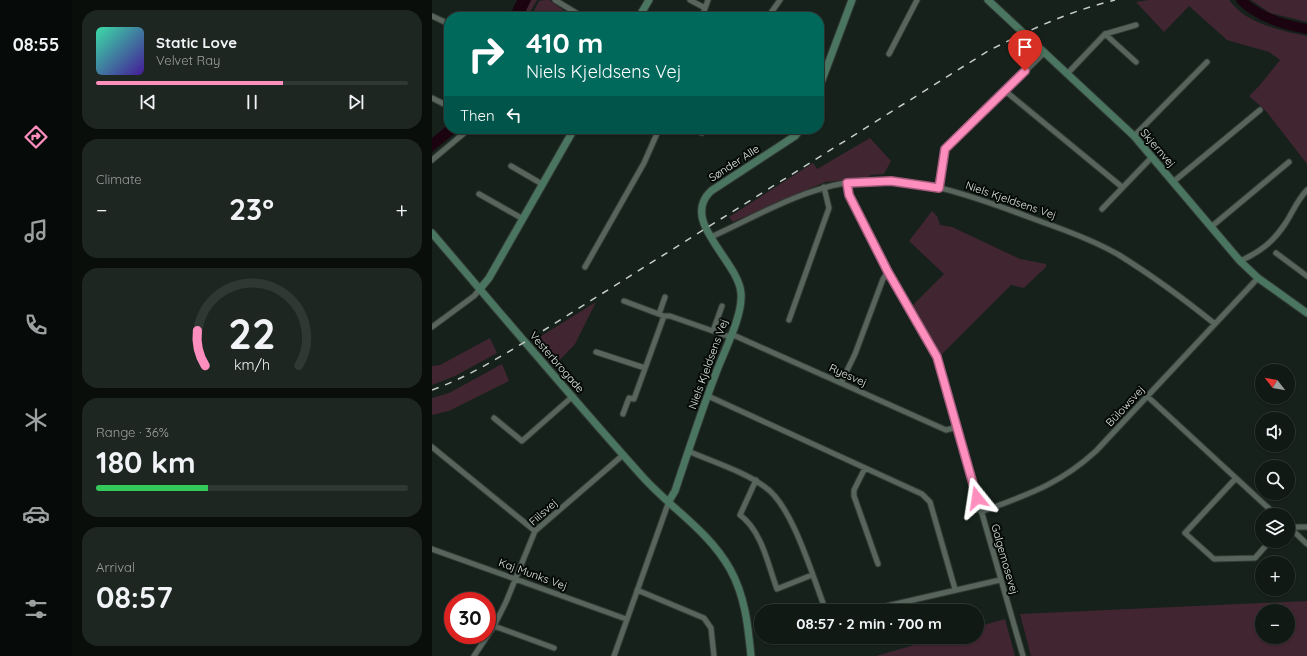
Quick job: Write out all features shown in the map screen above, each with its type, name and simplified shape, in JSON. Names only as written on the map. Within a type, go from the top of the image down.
[{"type":"street","points":[[555,0],[575,12]]},
{"type":"street","points":[[642,12],[649,0]]},
{"type":"street","points":[[690,0],[705,8]]},
{"type":"street","points":[[704,12],[708,0]]},
{"type":"street","points":[[772,12],[780,0]]},
{"type":"street","points":[[824,75],[852,0]]},
{"type":"street","points":[[889,54],[917,0]]},
{"type":"street","name":"Skjernvej","points":[[988,0],[1134,136],[1240,261],[1258,278],[1307,313]]},
{"type":"street","points":[[432,16],[444,22]]},
{"type":"street","points":[[1067,74],[1106,34],[1136,25]]},
{"type":"street","points":[[1106,34],[1136,62]]},
{"type":"street","points":[[939,188],[945,149],[1004,90],[1045,52]]},
{"type":"street","points":[[1134,136],[1207,62]]},
{"type":"street","points":[[1004,90],[1122,187]]},
{"type":"street","points":[[432,98],[444,104]]},
{"type":"street","points":[[1173,182],[1260,110]]},
{"type":"street","points":[[432,160],[463,134]]},
{"type":"street","points":[[432,328],[474,296],[489,278],[571,134]]},
{"type":"street","points":[[585,267],[644,163],[657,134]]},
{"type":"street","name":"Sønder Alle","points":[[706,228],[701,213],[703,201],[706,195],[795,136]]},
{"type":"street","points":[[1102,210],[1122,187],[1152,157]]},
{"type":"street","points":[[1211,227],[1289,162]]},
{"type":"street","points":[[511,166],[542,184]]},
{"type":"street","name":"Niels Kjeldsens Vej","points":[[711,237],[824,187],[847,183],[891,181],[939,188],[997,205],[1072,233],[1118,254],[1168,287],[1214,324]]},
{"type":"street","name":"Galgemosevej","points":[[847,183],[849,195],[888,272],[937,357],[1022,656]]},
{"type":"street","points":[[789,320],[829,208],[824,187]]},
{"type":"street","points":[[1240,261],[1258,253],[1272,242],[1286,223],[1297,201],[1307,190]]},
{"type":"street","points":[[479,194],[522,219]]},
{"type":"street","name":"Niels Kjeldsens Vej","points":[[669,501],[675,490],[740,303],[739,285],[736,277],[706,228]]},
{"type":"street","name":"Vesterbrogade","points":[[432,233],[649,484],[704,532],[719,551],[731,570],[742,595],[748,620],[751,656]]},
{"type":"street","points":[[1276,253],[1307,276]]},
{"type":"street","points":[[841,383],[855,354],[883,279],[888,272]]},
{"type":"street","name":"Bülowsvej","points":[[981,512],[1038,491],[1077,468],[1096,451],[1258,278]]},
{"type":"street","points":[[623,414],[629,398],[634,399],[645,368],[665,297]]},
{"type":"street","name":"Ryesvej","points":[[624,301],[661,315],[670,316],[713,331],[730,335],[946,430],[958,427]]},
{"type":"street","points":[[713,331],[722,306]]},
{"type":"street","points":[[596,352],[645,368]]},
{"type":"street","points":[[494,418],[522,441],[573,396]]},
{"type":"street","points":[[708,396],[922,494],[930,502],[955,589]]},
{"type":"street","points":[[1147,396],[1268,508]]},
{"type":"street","points":[[432,447],[535,531]]},
{"type":"street","points":[[688,451],[756,480],[767,487],[782,504],[789,516],[823,604]]},
{"type":"street","name":"Fiilsvej","points":[[496,621],[535,531],[623,455]]},
{"type":"street","points":[[865,468],[854,490],[854,496],[878,564]]},
{"type":"street","points":[[1236,478],[1185,533],[1214,559],[1255,558],[1264,548]]},
{"type":"street","points":[[756,480],[740,515],[747,520],[757,535],[777,589],[812,575]]},
{"type":"street","points":[[614,656],[669,501]]},
{"type":"street","points":[[1295,526],[1307,527]]},
{"type":"street","points":[[1295,533],[1307,544]]},
{"type":"street","name":"Kaj Munks Vej","points":[[432,548],[626,619]]},
{"type":"street","points":[[894,604],[1000,580]]},
{"type":"street","points":[[637,590],[704,618],[711,628],[714,656]]},
{"type":"street","points":[[496,627],[554,648]]},
{"type":"street","name":"Fiilsvej","points":[[474,656],[482,644]]},
{"type":"shaded area","points":[[517,0],[531,0],[525,12],[511,12]]},
{"type":"shaded area","points":[[531,0],[537,0],[530,12],[525,12]]},
{"type":"shaded area","points":[[549,0],[566,12],[534,12],[539,1]]},
{"type":"shaded area","points":[[1149,0],[1229,0],[1244,15],[1264,25],[1286,32],[1307,36],[1307,164],[1266,111],[1249,96],[1280,60],[1269,52],[1227,40],[1189,6],[1164,32],[1136,2]]},
{"type":"shaded area","points":[[1251,0],[1307,0],[1307,22],[1270,13]]},
{"type":"shaded area","points":[[444,128],[444,134],[454,134],[432,152],[432,138]]},
{"type":"shaded area","points":[[870,138],[891,161],[884,174],[871,175],[867,178],[825,182],[733,222],[729,217],[813,163],[817,169]]},
{"type":"shaded area","points":[[932,211],[937,216],[940,225],[952,227],[1020,259],[1046,264],[1046,267],[1024,288],[1011,285],[941,355],[913,305],[944,274],[909,241]]},
{"type":"shaded area","points":[[596,302],[575,344],[553,367],[533,341]]},
{"type":"shaded area","points":[[490,338],[497,353],[455,376],[432,385],[432,366],[440,365]]},
{"type":"shaded area","points":[[502,364],[509,381],[449,411],[432,415],[432,398],[449,393]]},
{"type":"shaded area","points":[[1307,601],[1307,656],[1031,656],[1020,614]]},
{"type":"shaded area","points":[[1005,619],[1015,656],[876,656],[918,644],[984,644],[984,625]]},
{"type":"waterway","points":[[1241,0],[1263,16],[1289,25],[1307,29]]},
{"type":"railway","points":[[432,390],[471,373],[533,337],[988,51],[1050,22],[1098,4],[1115,0]]},
{"type":"route","points":[[977,498],[937,357],[888,272],[849,195],[847,183],[858,181],[891,181],[939,188],[945,149],[1025,71]]}]
